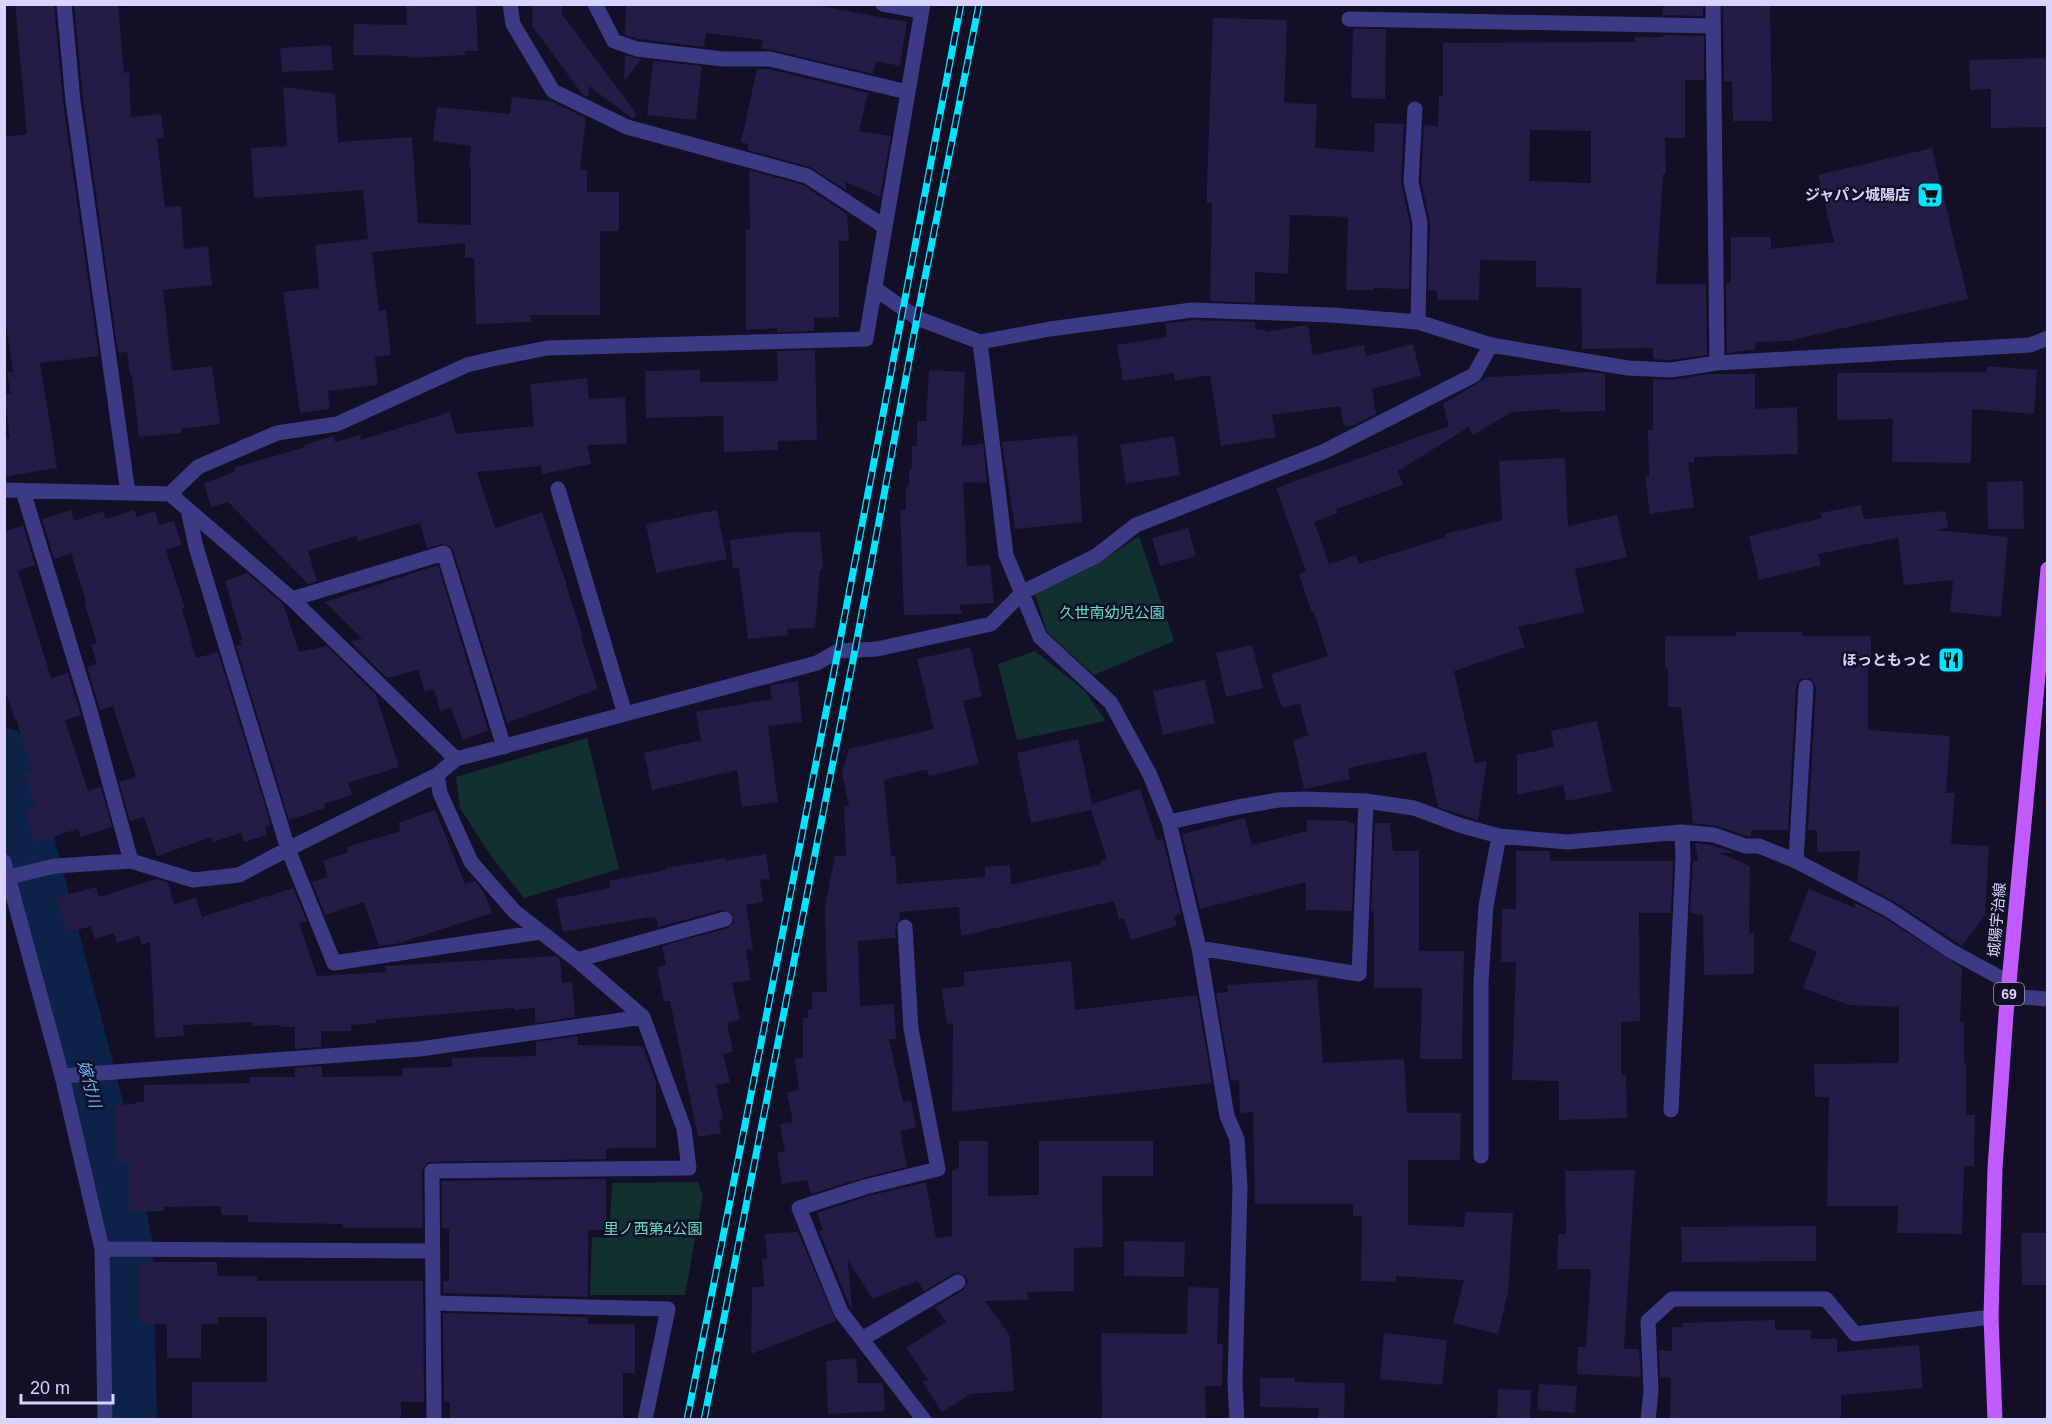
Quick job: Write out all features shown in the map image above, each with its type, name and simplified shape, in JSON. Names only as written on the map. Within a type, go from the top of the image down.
[{"type":"main road","name":"城陽宇治線","points":[[1995,1419],[1991,1317],[1995,1168],[2048,569]]},
{"type":"street","points":[[64,4],[73,101],[128,493]]},
{"type":"street","points":[[510,4],[513,24],[553,91],[627,127],[807,176],[885,227]]},
{"type":"street","points":[[595,4],[614,41],[637,49],[723,59],[770,59],[907,92]]},
{"type":"street","points":[[170,494],[198,467],[277,433],[337,424],[467,365],[492,358],[547,348],[866,339],[922,8],[883,4]]},
{"type":"street","points":[[1713,4],[1717,363]]},
{"type":"street","points":[[1349,20],[1713,26]]},
{"type":"street","points":[[1415,110],[1411,182],[1420,223],[1418,322]]},
{"type":"street","points":[[874,288],[917,318],[980,342],[1050,329],[1192,310],[1332,315],[1418,322],[1491,345],[1628,368],[1671,370],[1717,363],[2030,345],[2048,338]]},
{"type":"street","points":[[980,342],[1006,555],[1040,637],[1111,703],[1150,775],[1169,822],[1199,948],[1227,1116],[1237,1139],[1240,1186],[1235,1383],[1237,1419]]},
{"type":"street","points":[[105,1419],[102,1249],[62,1076],[7,869],[131,861],[193,880],[239,875],[437,775],[456,759],[817,663],[838,651],[877,649],[991,624],[1023,592],[1096,556],[1136,525],[1325,450],[1474,375],[1491,345]]},
{"type":"street","points":[[5,486],[23,491],[170,494],[292,599],[456,759]]},
{"type":"street","points":[[558,489],[625,714]]},
{"type":"street","points":[[23,491],[88,704],[131,861]]},
{"type":"street","points":[[188,510],[196,547],[288,849],[334,963],[542,932]]},
{"type":"street","points":[[292,599],[444,553],[504,747]]},
{"type":"street","points":[[1796,861],[1806,687]]},
{"type":"street","points":[[434,1419],[432,1171],[689,1168],[684,1129],[643,1017],[577,960],[515,912],[471,862],[440,793],[437,775]]},
{"type":"street","points":[[1169,822],[1278,800],[1303,799],[1366,801],[1414,808],[1459,825],[1499,836],[1567,842],[1682,832],[1714,835],[1745,846],[1759,846],[1796,861],[1888,909],[2009,990],[2048,999]]},
{"type":"street","points":[[1199,948],[1359,974],[1366,801]]},
{"type":"street","points":[[1671,1110],[1683,859],[1682,832]]},
{"type":"street","points":[[1481,1156],[1481,982],[1486,906],[1499,836]]},
{"type":"street","points":[[577,960],[724,919]]},
{"type":"street","points":[[905,927],[911,1029],[938,1169],[865,1187],[799,1208],[841,1312],[924,1419]]},
{"type":"street","points":[[62,1076],[420,1049],[643,1017]]},
{"type":"street","points":[[102,1249],[433,1251]]},
{"type":"street","points":[[862,1339],[958,1282]]},
{"type":"street","points":[[1648,1419],[1651,1391],[1648,1321],[1672,1299],[1826,1299],[1855,1334],[1991,1317]]},
{"type":"street","points":[[433,1303],[668,1309],[645,1419]]},
{"type":"green space","name":"久世南幼児公園","points":[[1139,536],[1174,641],[1094,675],[1047,632],[1035,594],[1097,564]]},
{"type":"green space","points":[[1035,651],[1085,691],[1106,721],[1017,740],[998,664]]},
{"type":"green space","points":[[587,738],[619,869],[524,898],[491,856],[460,808],[456,777]]},
{"type":"green space","name":"里ノ西第4公園","points":[[698,1182],[703,1195],[685,1295],[590,1295],[592,1237],[609,1238],[612,1183]]},
{"type":"building","points":[[15,4],[54,4],[63,102],[99,356],[40,363],[57,468],[4,477],[4,439],[10,438],[4,394],[11,393],[7,373],[13,372],[4,310],[4,137],[27,134]]},
{"type":"building","points":[[74,4],[118,4],[124,73],[129,72],[131,117],[161,114],[164,138],[157,139],[165,207],[181,206],[184,249],[208,246],[212,285],[163,290],[172,371],[212,366],[220,424],[181,429],[181,433],[139,437],[127,352],[118,353],[83,100]]},
{"type":"building","points":[[406,4],[476,4],[478,51],[465,51],[465,55],[409,58],[409,56],[353,55],[354,24],[407,25]]},
{"type":"building","points":[[533,4],[562,4],[562,14],[637,114],[633,119],[589,86],[588,97],[583,95],[532,26]]},
{"type":"building","points":[[626,4],[809,4],[907,22],[900,66],[876,61],[873,74],[761,49],[763,40],[706,33],[704,47],[639,39],[625,35]]},
{"type":"building","points":[[1663,4],[1703,4],[1703,16],[1663,15]]},
{"type":"building","points":[[1723,4],[1770,4],[1772,121],[1733,121],[1732,81],[1724,81]]},
{"type":"building","points":[[1213,18],[1287,20],[1284,103],[1317,104],[1315,148],[1374,152],[1375,123],[1404,124],[1401,182],[1410,224],[1409,289],[1346,290],[1348,217],[1290,215],[1288,274],[1255,272],[1255,303],[1210,301],[1212,203],[1207,203],[1207,183]]},
{"type":"building","points":[[1353,29],[1386,29],[1385,99],[1351,98]]},
{"type":"building","points":[[1663,35],[1704,36],[1704,80],[1685,80],[1685,138],[1665,138],[1666,174],[1663,174],[1656,284],[1706,284],[1707,355],[1670,360],[1653,359],[1653,348],[1582,349],[1581,288],[1536,287],[1536,261],[1480,260],[1479,300],[1437,300],[1437,291],[1428,290],[1430,223],[1421,181],[1424,125],[1438,126],[1439,96],[1443,96],[1443,43],[1635,42],[1635,37],[1663,37]],"holes":[[[1530,130],[1591,131],[1591,183],[1529,181]]]},
{"type":"building","points":[[331,45],[333,70],[282,72],[280,48]]},
{"type":"building","points":[[625,55],[641,59],[624,82]]},
{"type":"building","points":[[2048,58],[2048,127],[1991,128],[1991,89],[1970,90],[1969,60]]},
{"type":"building","points":[[653,61],[702,66],[696,120],[647,115]]},
{"type":"building","points":[[757,69],[769,69],[868,93],[859,131],[891,136],[880,197],[846,182],[846,190],[810,167],[748,150],[748,144],[741,142]]},
{"type":"building","points":[[283,87],[335,94],[338,142],[412,137],[418,223],[471,225],[471,166],[469,166],[471,146],[433,141],[437,107],[510,114],[512,97],[550,101],[586,118],[580,170],[587,170],[587,192],[619,192],[619,231],[600,231],[600,315],[530,315],[531,322],[476,324],[474,258],[465,258],[465,243],[372,252],[379,311],[386,310],[391,355],[375,357],[378,385],[328,391],[330,409],[300,413],[283,292],[319,288],[315,245],[368,239],[363,190],[254,198],[251,148],[287,146]]},
{"type":"building","points":[[1932,148],[1968,299],[1788,341],[1755,342],[1755,349],[1727,353],[1726,283],[1731,283],[1731,237],[1771,237],[1771,249],[1834,242],[1818,175]]},
{"type":"building","points":[[749,170],[803,185],[847,214],[849,241],[839,241],[839,317],[814,318],[814,331],[777,332],[777,328],[746,330],[746,229],[750,229]]},
{"type":"building","points":[[1192,320],[1255,322],[1255,330],[1265,329],[1266,332],[1308,325],[1313,355],[1364,345],[1366,356],[1413,344],[1421,376],[1372,389],[1376,414],[1355,425],[1344,426],[1340,406],[1272,415],[1276,437],[1221,446],[1210,375],[1175,381],[1174,373],[1123,381],[1117,345],[1167,337],[1165,324]]},
{"type":"building","points":[[815,350],[817,440],[778,441],[778,450],[724,452],[723,416],[646,418],[645,371],[700,370],[700,382],[778,381],[777,351]]},
{"type":"building","points":[[1987,366],[2037,370],[2034,414],[1972,409],[1971,463],[1892,462],[1893,419],[1837,420],[1837,373],[1987,372]]},
{"type":"building","points":[[929,370],[965,372],[962,446],[983,444],[987,483],[963,482],[967,566],[990,565],[994,603],[959,605],[962,614],[904,615],[900,510],[906,510],[906,487],[909,487],[909,469],[912,469],[912,446],[917,446],[917,421],[926,421]]},
{"type":"building","points":[[1590,372],[1605,374],[1605,411],[1560,412],[1560,409],[1512,412],[1473,435],[1469,427],[1398,471],[1403,485],[1336,509],[1338,513],[1314,522],[1329,564],[1356,555],[1359,564],[1446,537],[1445,534],[1502,520],[1499,461],[1565,458],[1568,526],[1617,515],[1627,557],[1575,569],[1584,612],[1518,627],[1525,647],[1454,671],[1475,764],[1487,761],[1478,820],[1438,807],[1426,752],[1348,768],[1350,779],[1304,789],[1293,740],[1308,736],[1300,704],[1282,708],[1271,674],[1328,656],[1299,574],[1306,571],[1276,488],[1449,426],[1443,404],[1488,377]]},
{"type":"building","points":[[1709,374],[1755,374],[1755,409],[1797,407],[1798,454],[1694,457],[1694,462],[1688,462],[1694,507],[1650,514],[1645,476],[1649,476],[1648,430],[1653,430],[1653,379],[1672,380]]},
{"type":"building","points":[[587,378],[589,399],[625,397],[627,444],[587,445],[591,464],[542,474],[541,466],[477,472],[495,528],[542,512],[567,585],[598,689],[507,723],[453,550],[450,546],[442,544],[427,548],[420,523],[358,541],[356,536],[308,551],[317,581],[308,584],[228,502],[211,507],[204,483],[235,472],[234,468],[334,436],[335,442],[360,435],[361,440],[450,412],[456,434],[534,426],[530,384]]},
{"type":"building","points":[[1077,435],[1082,522],[1015,529],[1002,442]]},
{"type":"building","points":[[1174,436],[1180,475],[1126,484],[1120,445]]},
{"type":"building","points":[[2023,481],[2024,529],[1988,529],[1987,482]]},
{"type":"building","points":[[1861,505],[1864,519],[1945,511],[1948,528],[1935,530],[2008,537],[2001,617],[1950,612],[1953,580],[1904,585],[1898,538],[1818,554],[1821,565],[1759,580],[1749,536],[1822,518],[1821,513]]},
{"type":"building","points":[[71,510],[74,521],[103,511],[106,519],[134,510],[137,517],[155,511],[159,525],[174,521],[182,545],[166,550],[185,608],[182,609],[196,658],[218,652],[271,825],[265,827],[267,835],[244,842],[241,833],[213,842],[212,837],[157,856],[144,817],[130,821],[119,782],[136,777],[113,706],[100,710],[87,667],[97,664],[91,645],[97,643],[84,602],[86,601],[71,553],[54,559],[42,519]]},
{"type":"building","points":[[717,510],[727,559],[656,573],[646,524]]},
{"type":"building","points":[[23,525],[35,565],[18,571],[51,678],[68,673],[81,715],[65,720],[88,791],[101,787],[112,827],[81,837],[78,829],[35,842],[25,811],[35,808],[24,773],[32,770],[4,688],[4,532]]},
{"type":"building","points":[[1188,528],[1196,556],[1160,566],[1152,538]]},
{"type":"building","points":[[792,532],[820,532],[823,569],[820,570],[815,628],[787,629],[788,635],[748,639],[739,568],[733,568],[730,540]]},
{"type":"building","points":[[438,565],[488,730],[463,740],[451,708],[440,711],[434,689],[425,692],[418,670],[387,678],[350,641],[362,639],[325,602]]},
{"type":"building","points":[[247,573],[283,604],[299,652],[327,646],[376,695],[399,767],[348,783],[352,795],[324,804],[325,808],[289,820],[236,646],[242,644],[240,640],[242,639],[225,581]]},
{"type":"building","points":[[1736,632],[1802,632],[1802,636],[1871,636],[1871,667],[1868,667],[1868,730],[1950,736],[1946,793],[1955,793],[1951,844],[1989,846],[1985,915],[1962,946],[1893,901],[1857,882],[1860,851],[1817,852],[1817,830],[1808,830],[1816,688],[1811,679],[1801,679],[1796,686],[1788,830],[1751,830],[1751,836],[1747,836],[1717,826],[1693,823],[1681,707],[1668,707],[1665,636],[1736,636]]},
{"type":"building","points":[[1252,645],[1263,688],[1226,697],[1216,653]]},
{"type":"building","points":[[970,647],[982,696],[963,701],[979,764],[929,776],[927,769],[884,780],[891,856],[895,856],[897,884],[985,877],[985,867],[1010,865],[1011,885],[1101,864],[1100,861],[1107,859],[1091,810],[1031,823],[1017,753],[1078,739],[1092,804],[1140,789],[1157,841],[1163,839],[1181,914],[1174,916],[1177,926],[1131,940],[1124,918],[1119,920],[1114,901],[961,936],[959,907],[899,912],[900,919],[895,927],[896,938],[858,941],[860,1006],[894,1004],[896,1039],[889,1039],[903,1102],[911,1101],[916,1128],[900,1131],[907,1167],[811,1194],[807,1180],[782,1184],[777,1153],[785,1151],[780,1124],[793,1122],[787,1093],[799,1090],[795,1059],[803,1058],[803,1018],[808,1018],[808,1009],[812,1009],[812,992],[827,992],[825,906],[835,856],[846,856],[844,806],[849,806],[842,773],[849,749],[934,729],[917,659]]},
{"type":"building","points":[[1205,680],[1215,723],[1163,735],[1153,691]]},
{"type":"building","points":[[798,681],[802,722],[768,726],[778,802],[742,807],[737,770],[652,790],[644,753],[701,740],[696,712],[772,699],[770,685]]},
{"type":"building","points":[[1597,721],[1612,792],[1566,801],[1563,785],[1517,795],[1517,755],[1554,747],[1551,731]]},
{"type":"building","points":[[435,810],[465,884],[475,881],[484,892],[492,913],[396,944],[379,946],[364,902],[325,915],[312,882],[328,877],[323,861],[348,852],[347,847],[401,831],[398,823]]},
{"type":"building","points":[[1245,818],[1252,845],[1307,831],[1307,820],[1355,823],[1352,911],[1306,910],[1306,882],[1200,909],[1182,834]]},
{"type":"building","points":[[1375,823],[1390,823],[1393,851],[1419,851],[1419,951],[1464,951],[1462,1059],[1420,1059],[1422,988],[1374,988],[1374,911],[1371,911]]},
{"type":"building","points":[[1695,843],[1712,845],[1735,853],[1719,853],[1750,866],[1749,933],[1754,933],[1754,974],[1704,975],[1703,915],[1690,913],[1693,861],[1698,861]]},
{"type":"building","points":[[1516,851],[1550,851],[1550,861],[1673,861],[1671,913],[1639,913],[1640,1021],[1621,1022],[1621,1075],[1626,1075],[1627,1118],[1559,1120],[1559,1081],[1512,1080],[1516,962],[1501,962],[1502,909],[1516,909]]},
{"type":"building","points":[[766,854],[770,879],[760,880],[763,902],[746,905],[753,949],[746,950],[751,980],[732,983],[740,1020],[727,1023],[733,1052],[723,1054],[730,1082],[716,1085],[723,1119],[719,1120],[721,1133],[698,1137],[670,1001],[664,1001],[657,967],[666,965],[662,946],[728,928],[734,922],[732,913],[722,910],[658,927],[656,917],[650,917],[563,932],[556,899],[610,888],[609,881],[666,870],[666,868]]},
{"type":"building","points":[[156,879],[168,882],[174,904],[196,898],[202,917],[293,888],[307,921],[299,923],[317,976],[387,972],[385,966],[556,956],[560,959],[562,983],[572,982],[575,1017],[535,1023],[535,1008],[514,1010],[514,1008],[376,1020],[376,1023],[351,1025],[351,1031],[321,1031],[321,1047],[295,1049],[295,1027],[253,1026],[253,1022],[183,1025],[184,1036],[155,1038],[150,942],[142,945],[139,936],[117,943],[114,933],[95,939],[91,926],[68,933],[56,898],[96,887],[99,897]]},
{"type":"building","points":[[1809,889],[1855,908],[1855,903],[1883,917],[1962,968],[1960,1022],[1964,1022],[1966,1115],[1975,1115],[1974,1166],[1964,1166],[1962,1234],[1897,1233],[1898,1206],[1827,1206],[1829,1097],[1815,1097],[1814,1064],[1899,1063],[1899,1007],[1849,1005],[1803,988],[1817,952],[1789,940]]},
{"type":"building","points":[[1071,961],[1075,1010],[1197,995],[1212,1083],[952,1112],[953,1023],[947,1024],[942,989],[964,986],[964,972]]},
{"type":"building","points":[[1317,979],[1323,1063],[1404,1059],[1407,1113],[1461,1113],[1460,1160],[1408,1160],[1408,1225],[1464,1227],[1465,1212],[1513,1213],[1508,1292],[1498,1334],[1453,1323],[1464,1280],[1396,1276],[1396,1282],[1361,1281],[1362,1216],[1353,1216],[1353,1204],[1255,1204],[1253,1112],[1240,1113],[1239,1080],[1231,1081],[1216,993],[1228,992],[1227,985]]},
{"type":"building","points":[[577,1036],[578,1045],[643,1046],[656,1082],[656,1148],[609,1148],[606,1150],[606,1159],[428,1162],[422,1171],[423,1228],[343,1228],[343,1224],[248,1222],[248,1215],[221,1215],[221,1206],[164,1207],[164,1211],[129,1212],[129,1162],[117,1162],[116,1105],[144,1102],[144,1085],[250,1083],[250,1077],[295,1077],[295,1068],[322,1066],[322,1077],[403,1076],[402,1068],[452,1067],[452,1058],[536,1056],[536,1042]]},
{"type":"building","points":[[959,1141],[988,1141],[988,1196],[1039,1195],[1039,1141],[1153,1141],[1153,1176],[1102,1176],[1103,1247],[1074,1248],[1074,1291],[1027,1292],[1028,1300],[985,1301],[1010,1336],[1014,1391],[971,1394],[942,1412],[922,1381],[928,1380],[906,1348],[946,1322],[935,1307],[963,1290],[968,1282],[966,1277],[958,1272],[954,1273],[924,1291],[917,1281],[873,1299],[848,1261],[852,1311],[819,1231],[823,1230],[817,1213],[868,1196],[926,1182],[936,1238],[952,1236],[952,1171],[959,1168]]},
{"type":"building","points":[[1635,1170],[1624,1349],[1639,1349],[1641,1377],[1577,1374],[1578,1347],[1586,1347],[1591,1269],[1557,1269],[1558,1234],[1566,1234],[1565,1171]]},
{"type":"building","points":[[606,1179],[606,1230],[588,1230],[588,1297],[443,1293],[443,1281],[449,1281],[449,1229],[442,1228],[442,1181]]},
{"type":"building","points":[[1816,1226],[1816,1261],[1682,1262],[1681,1227]]},
{"type":"building","points":[[798,1232],[836,1321],[751,1354],[752,1287],[764,1287],[762,1259],[767,1259],[765,1234]]},
{"type":"building","points":[[2021,1233],[2048,1233],[2048,1285],[2022,1285]]},
{"type":"building","points":[[1124,1241],[1185,1242],[1184,1277],[1124,1276]]},
{"type":"building","points":[[140,1262],[217,1262],[217,1276],[257,1276],[257,1281],[423,1281],[424,1402],[401,1402],[401,1419],[192,1419],[192,1382],[267,1382],[267,1317],[218,1317],[218,1324],[201,1324],[201,1358],[167,1358],[167,1324],[140,1324]]},
{"type":"building","points":[[1188,1287],[1219,1288],[1217,1344],[1223,1344],[1222,1386],[1205,1386],[1206,1419],[1102,1419],[1101,1333],[1187,1334]]},
{"type":"building","points":[[443,1313],[588,1317],[588,1324],[635,1324],[635,1373],[623,1373],[623,1419],[450,1419],[450,1402],[444,1402]]},
{"type":"building","points":[[1775,1320],[1775,1330],[1811,1330],[1811,1339],[1837,1339],[1837,1352],[1919,1345],[1923,1388],[1841,1395],[1841,1419],[1670,1419],[1671,1378],[1660,1377],[1659,1350],[1672,1351],[1672,1327],[1682,1327],[1682,1323]]},
{"type":"building","points":[[1384,1333],[1447,1340],[1442,1385],[1380,1379]]},
{"type":"building","points":[[856,1358],[858,1383],[883,1383],[885,1411],[828,1414],[826,1361]]},
{"type":"building","points":[[1260,1378],[1295,1378],[1295,1382],[1345,1383],[1344,1419],[1318,1419],[1319,1408],[1260,1407]]},
{"type":"building","points":[[1539,1384],[1577,1386],[1575,1413],[1537,1410]]},
{"type":"building","points":[[1498,1389],[1531,1390],[1530,1419],[1497,1419]]},
{"type":"waterway","name":"嫁付川","points":[[4,756],[99,1120],[125,1246],[129,1420]]},
{"type":"railway","points":[[687,1420],[838,651],[961,4]]},
{"type":"railway","points":[[704,1420],[979,4]]},
{"type":"place","name":"ジャパン城陽店","points":[[1930,195]]},
{"type":"place","name":"ほっともっと","points":[[1951,660]]}]
